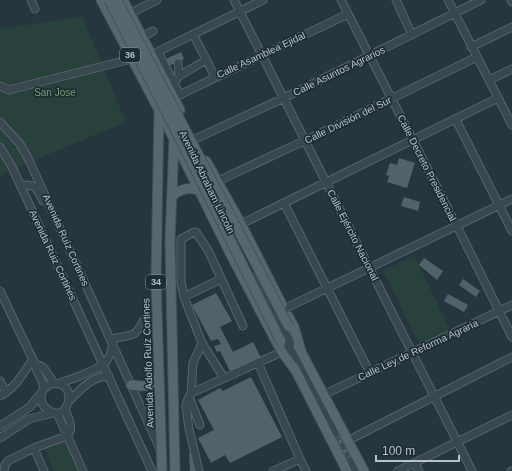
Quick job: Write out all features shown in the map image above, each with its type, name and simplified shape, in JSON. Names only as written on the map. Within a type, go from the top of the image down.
[{"type":"main road","name":"Avenida Abraham Lincoln","points":[[101,0],[159,111],[177,125],[188,146],[197,171],[200,191],[230,253],[282,352],[296,372]]},
{"type":"main road","name":"Avenida Abraham Lincoln","points":[[109,0],[296,372],[348,465]]},
{"type":"main road","name":"36","points":[[116,0],[364,471]]},
{"type":"main road","name":"Avenida Abraham Lincoln","points":[[122,0],[142,38],[155,53],[177,96],[177,125],[188,146],[210,168],[218,181],[294,327],[301,350]]},
{"type":"main road","name":"Avenida Adolfo Ruíz Cortines","points":[[159,111],[156,281],[162,471]]},
{"type":"main road","points":[[158,160],[177,125]]},
{"type":"main road","name":"34","points":[[175,471],[170,240],[177,125]]},
{"type":"main road","points":[[173,172],[188,146]]},
{"type":"main road","points":[[197,171],[204,166],[210,168]]},
{"type":"main road","points":[[172,196],[186,188],[200,191]]},
{"type":"main road","points":[[157,312],[165,316],[167,348],[173,368]]},
{"type":"main road","points":[[132,385],[148,386],[159,378]]},
{"type":"main road","points":[[162,452],[175,471]]},
{"type":"street","points":[[31,0],[35,9]]},
{"type":"street","points":[[129,14],[157,0]]},
{"type":"street","name":"Calle Ejército Nacional","points":[[234,0],[472,471]]},
{"type":"street","points":[[177,96],[174,82],[155,53],[263,0]]},
{"type":"street","name":"Calle Decreto Presidencial","points":[[341,0],[512,337]]},
{"type":"street","points":[[396,0],[412,35]]},
{"type":"street","points":[[448,0],[498,98],[509,112],[512,126]]},
{"type":"street","name":"Calle Asuntos Agrarios","points":[[188,146],[481,0]]},
{"type":"street","name":"Calle Asamblea Ejidal","points":[[177,96],[348,14]]},
{"type":"street","points":[[118,22],[177,125]]},
{"type":"street","points":[[471,47],[512,27]]},
{"type":"street","points":[[142,38],[153,31]]},
{"type":"street","points":[[193,34],[215,77]]},
{"type":"street","name":"Calle División del Sur","points":[[218,181],[306,140],[476,56]]},
{"type":"street","points":[[0,86],[9,90],[131,59]]},
{"type":"street","points":[[174,82],[179,76],[206,60]]},
{"type":"street","points":[[178,63],[179,76]]},
{"type":"street","points":[[489,80],[512,69]]},
{"type":"street","points":[[241,224],[456,120],[498,98]]},
{"type":"street","points":[[456,120],[512,232]]},
{"type":"street","name":"Avenida Ruíz Cortines","points":[[0,122],[20,144],[28,158],[162,452]]},
{"type":"street","points":[[188,146],[197,171],[287,334],[335,434]]},
{"type":"street","name":"Avenida Ruiz Cortines","points":[[0,147],[12,167],[104,365]]},
{"type":"street","points":[[21,186],[28,184],[34,186],[37,190],[63,244],[72,254]]},
{"type":"street","points":[[284,309],[512,199]]},
{"type":"street","points":[[284,203],[370,373]]},
{"type":"street","points":[[224,378],[202,343],[184,297],[181,282],[180,240],[196,232],[209,252],[242,326]]},
{"type":"street","points":[[184,297],[221,279]]},
{"type":"street","points":[[0,291],[34,361],[36,371],[42,382],[42,404],[48,411],[55,413],[83,471]]},
{"type":"street","name":"Calle Ley de Reforma Agraria","points":[[323,395],[512,305]]},
{"type":"street","points":[[98,378],[110,355],[112,341],[134,334],[144,320],[151,314],[157,312]]},
{"type":"street","points":[[199,471],[189,429],[186,406],[190,395],[193,363],[202,343]]},
{"type":"street","points":[[190,395],[282,352]]},
{"type":"street","points":[[347,441],[512,357]]},
{"type":"street","points":[[34,361],[43,367],[56,384],[67,390],[69,401]]},
{"type":"street","points":[[0,381],[3,395],[16,384],[34,361]]},
{"type":"street","points":[[258,363],[306,471]]},
{"type":"street","points":[[104,365],[152,471]]},
{"type":"street","points":[[0,426],[30,407],[43,390],[50,384],[56,384],[80,376],[104,365]]},
{"type":"street","points":[[4,468],[8,461],[34,448],[67,436],[71,428],[66,409],[69,401],[85,385],[98,378],[109,376]]},
{"type":"street","points":[[190,395],[200,425]]},
{"type":"street","points":[[0,438],[29,419],[66,409]]},
{"type":"street","points":[[398,471],[512,415]]},
{"type":"street","points":[[34,448],[44,471]]},
{"type":"street","points":[[273,471],[300,459]]},
{"type":"street","points":[[415,463],[419,471]]},
{"type":"street","points":[[348,465],[352,471]]},
{"type":"street","points":[[348,465],[356,471]]},
{"type":"green space","name":"San Jose","points":[[82,16],[126,122],[2,174],[0,177],[0,29]]},
{"type":"green space","points":[[414,255],[451,332],[421,348],[383,271]]},
{"type":"green space","points":[[65,441],[78,471],[53,471],[44,448]]},
{"type":"building","points":[[181,52],[184,59],[169,66],[166,59]]},
{"type":"building","points":[[399,158],[415,163],[407,188],[387,182],[389,176],[386,175],[390,163],[397,165]]},
{"type":"building","points":[[404,197],[420,202],[418,211],[401,206]]},
{"type":"building","points":[[424,258],[443,271],[437,280],[419,265]]},
{"type":"building","points":[[463,279],[480,291],[476,297],[459,285]]},
{"type":"building","points":[[216,293],[232,321],[220,327],[233,352],[253,342],[261,358],[231,373],[220,351],[217,352],[214,346],[221,344],[218,339],[211,341],[192,305]]},
{"type":"building","points":[[448,294],[468,305],[464,312],[444,301]]},
{"type":"building","points":[[251,377],[282,437],[230,463],[225,455],[211,463],[198,438],[214,430],[198,400],[220,388],[223,391]]},
{"type":"building","points":[[338,433],[352,460],[346,463],[332,436]]},
{"type":"building","points":[[189,453],[193,454],[194,469],[199,471],[190,471]]},
{"type":"tunnel","points":[[336,434],[350,461]]}]
